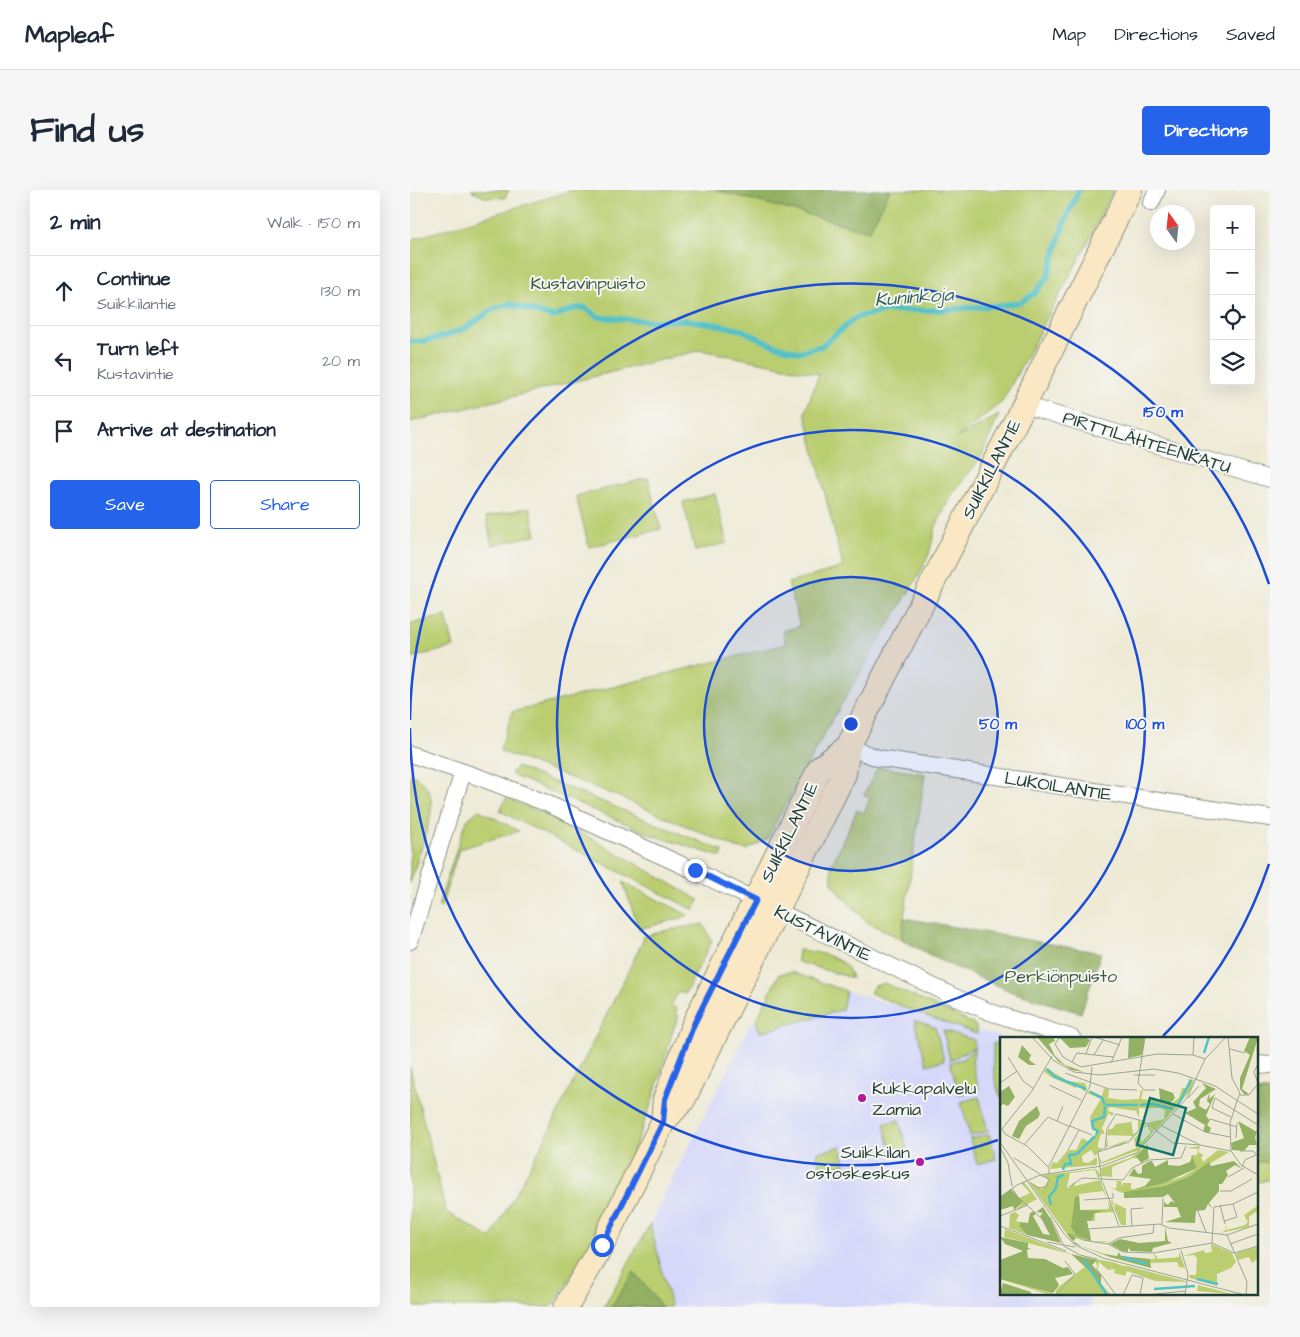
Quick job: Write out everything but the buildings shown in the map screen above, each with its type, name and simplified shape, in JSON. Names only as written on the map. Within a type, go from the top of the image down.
[{"type":"main road","name":"SUIKKILANTIE","points":[[566,1307],[606,1236],[663,1122],[683,1100],[844,774],[848,747],[1024,405],[1130,190]]},
{"type":"main road","name":"SUIKKILANTIE","points":[[663,1122],[665,1099],[694,1024],[820,768],[848,747]]},
{"type":"street","name":"PIRTTILÄHTEENKATU","points":[[1024,405],[1270,479]]},
{"type":"street","name":"LUKOILANTIE","points":[[848,747],[878,758],[1270,818]]},
{"type":"street","name":"KUSTAVINTIE","points":[[410,754],[546,803],[695,870],[959,999],[990,1012],[1069,1037]]},
{"type":"street","points":[[410,941],[463,772]]},
{"type":"shaded area","points":[[846,991],[1003,1037],[1000,1037],[1000,1294],[1095,1294],[1089,1298],[1091,1307],[671,1307],[650,1224],[751,1023]]},
{"type":"green space","points":[[471,190],[509,190],[505,198],[484,197]]},
{"type":"green space","name":"Kustavinpuisto","points":[[573,190],[716,190],[869,231],[890,190],[1113,190],[1088,242],[1002,402],[956,438],[999,415],[980,459],[953,493],[936,526],[929,554],[920,573],[829,725],[767,839],[747,850],[737,848],[610,793],[500,751],[512,712],[786,644],[783,631],[800,626],[788,583],[843,567],[805,412],[819,374],[701,350],[410,422],[410,240]]},
{"type":"green space","points":[[716,190],[890,190],[869,231]]},
{"type":"green space","points":[[648,478],[661,529],[589,547],[576,496]]},
{"type":"green space","points":[[715,494],[727,543],[695,551],[683,502]]},
{"type":"green space","points":[[530,507],[536,535],[492,545],[486,517]]},
{"type":"green space","points":[[446,616],[454,647],[410,658],[410,624]]},
{"type":"green space","points":[[517,767],[723,851],[721,857],[652,835],[512,775],[512,771]]},
{"type":"green space","points":[[878,767],[925,774],[901,939],[867,922],[832,883],[831,866],[857,810],[864,813],[870,798],[864,795]]},
{"type":"green space","points":[[410,774],[427,787],[431,806],[428,826],[410,883]]},
{"type":"green space","points":[[506,798],[544,814],[602,844],[699,900],[694,910],[500,811]]},
{"type":"green space","points":[[479,810],[519,831],[459,849],[441,907],[438,906],[463,830],[468,819]]},
{"type":"green space","points":[[623,882],[688,915],[639,929]]},
{"type":"green space","name":"Perkiönpuisto","points":[[904,918],[1101,953],[1081,1013],[1012,992],[939,960],[901,939]]},
{"type":"green space","points":[[703,924],[712,941],[685,994],[679,991],[671,1005],[677,1009],[675,1014],[679,1016],[651,1104],[637,1140],[593,1238],[552,1307],[410,1307],[410,1067],[446,1212],[491,1238],[542,1145],[643,941],[642,937]]},
{"type":"green space","points":[[798,950],[837,959],[847,967],[852,978],[798,962]]},
{"type":"green space","points":[[791,972],[846,991],[842,1010],[760,1032],[756,1021],[779,974]]},
{"type":"green space","points":[[884,983],[972,1023],[976,1026],[977,1034],[915,1012],[870,993],[874,986]]},
{"type":"green space","points":[[914,1020],[935,1027],[944,1060],[927,1065]]},
{"type":"green space","points":[[943,1030],[974,1040],[975,1047],[950,1060]]},
{"type":"green space","points":[[1000,1042],[1000,1096],[995,1078],[993,1044]]},
{"type":"green space","points":[[975,1048],[972,1063],[979,1089],[959,1095],[950,1062],[963,1059]]},
{"type":"green space","points":[[1258,1090],[1270,1091],[1270,1179],[1258,1182]]},
{"type":"green space","points":[[1258,1092],[1270,1092],[1270,1162],[1258,1162]]},
{"type":"green space","points":[[979,1097],[988,1131],[970,1136],[961,1102]]},
{"type":"green space","points":[[899,1120],[907,1148],[891,1152],[884,1124]]},
{"type":"green space","points":[[989,1134],[996,1159],[977,1164],[970,1139]]},
{"type":"green space","points":[[841,1146],[845,1164],[821,1170],[816,1153]]},
{"type":"green space","points":[[650,1224],[671,1307],[604,1307]]},
{"type":"green space","points":[[634,1272],[662,1307],[611,1307]]},
{"type":"waterway","name":"Kuninkoja","points":[[410,342],[445,336],[466,328],[493,309],[509,304],[553,317],[577,308],[585,308],[598,317],[649,321],[686,320],[714,324],[742,330],[771,344],[799,352],[821,346],[857,317],[886,311],[940,310],[1021,302],[1035,293],[1048,277],[1064,223],[1079,190]]},
{"type":"place","name":"Kukkapalvelu Zamia","points":[[862,1098]]},
{"type":"place","name":"Suikkilan ostoskeskus","points":[[920,1162]]},
{"type":"route","points":[[602,1245],[663,1122],[665,1099],[694,1024],[756,900],[695,870]]}]
